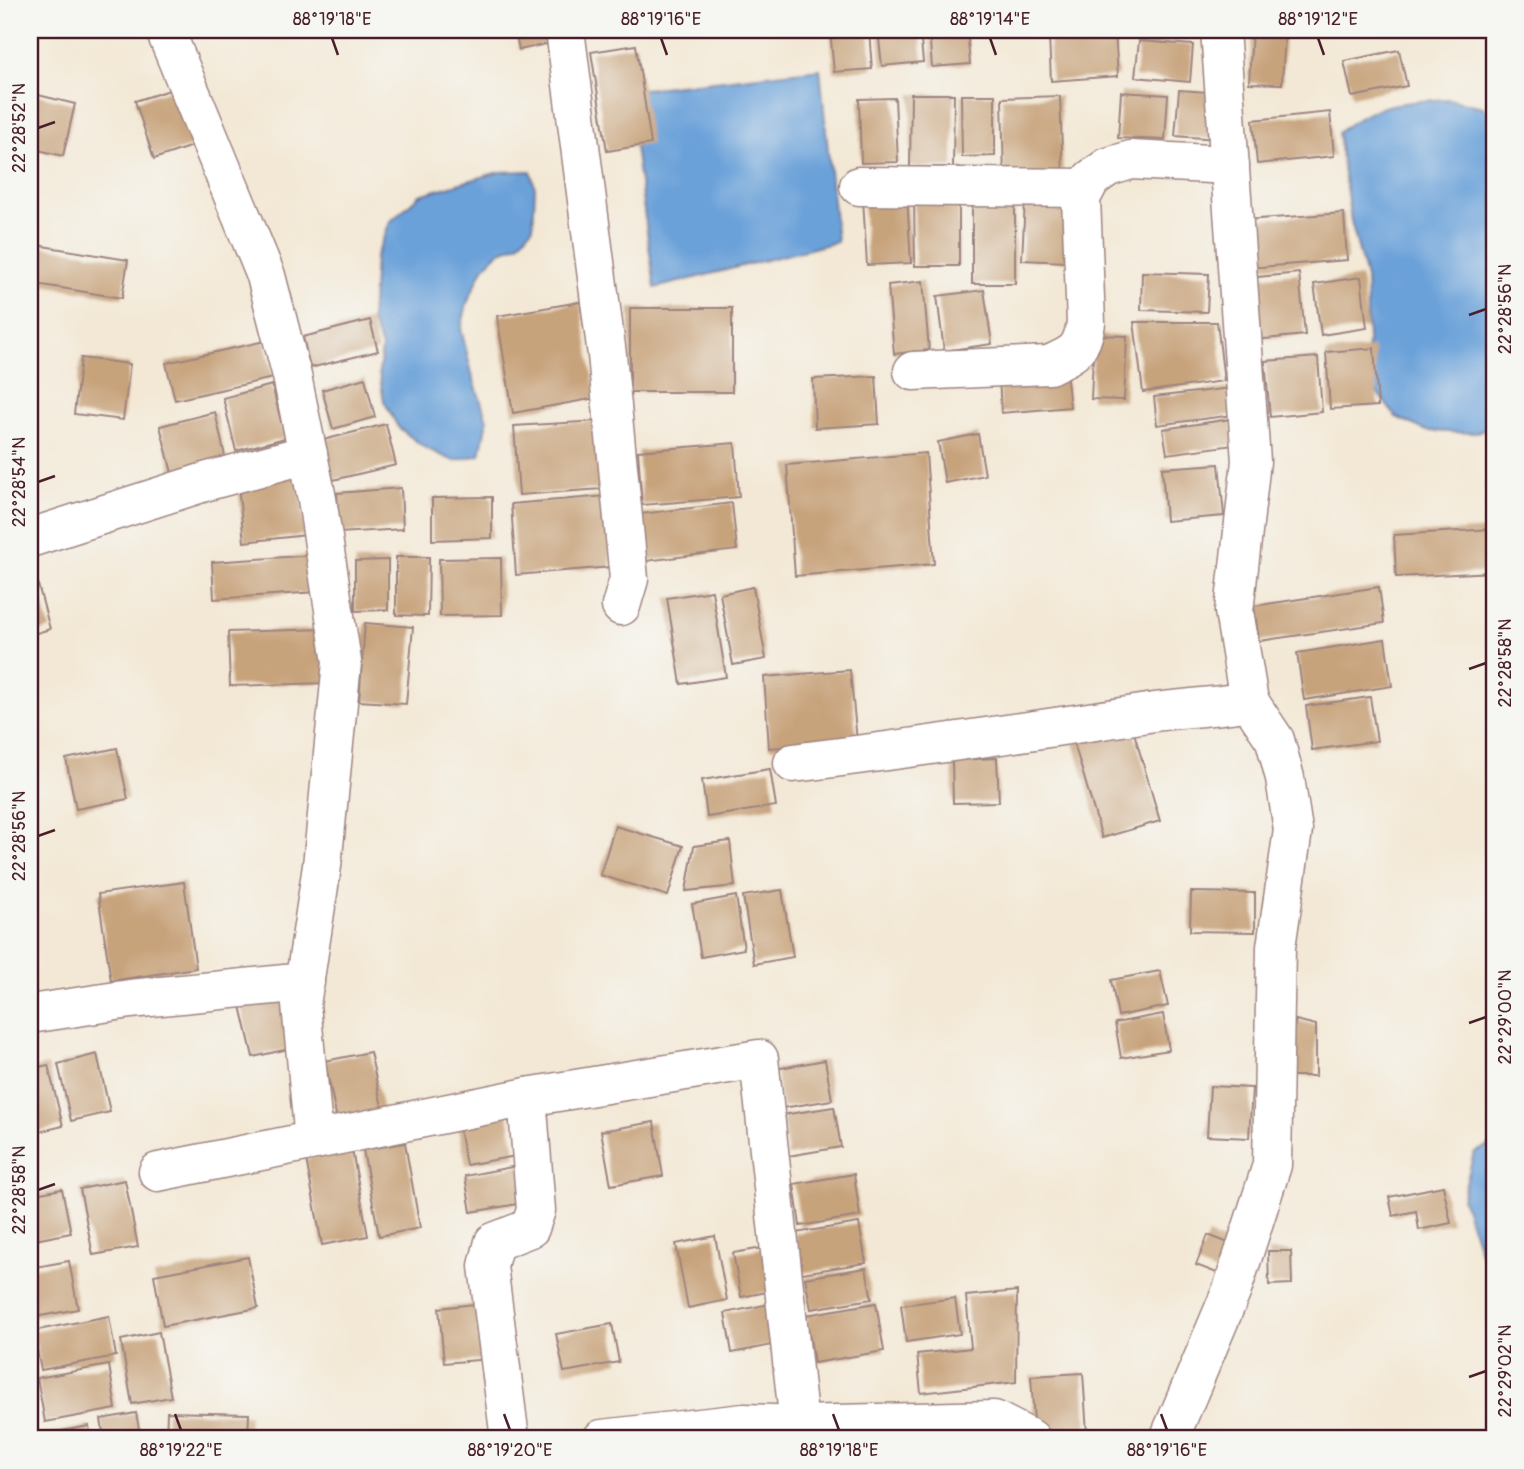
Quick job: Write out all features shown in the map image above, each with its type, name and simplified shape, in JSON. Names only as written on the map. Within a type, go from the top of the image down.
[{"type":"street","points":[[165,30],[266,276],[292,376],[308,454],[342,662],[322,866],[301,1005],[314,1140]]},
{"type":"street","points":[[565,30],[608,368],[628,579],[621,606]]},
{"type":"street","points":[[1169,1439],[1232,1290],[1272,1165],[1276,947],[1293,830],[1285,778],[1275,740],[1249,701],[1234,611],[1251,461],[1220,30]]},
{"type":"street","points":[[913,371],[1049,365],[1069,356],[1083,342],[1086,323],[1081,198],[1091,180],[1108,167],[1131,160],[1230,165]]},
{"type":"street","points":[[859,186],[1086,188]]},
{"type":"street","points":[[30,538],[208,481],[308,454]]},
{"type":"street","points":[[793,763],[927,747],[1170,710],[1213,708],[1249,701]]},
{"type":"street","points":[[30,1014],[130,999],[304,982]]},
{"type":"street","points":[[158,1172],[527,1097],[759,1059],[799,1425]]},
{"type":"street","points":[[510,1439],[488,1266],[495,1242],[530,1228],[536,1210],[527,1097]]},
{"type":"street","points":[[602,1439],[744,1423],[799,1425],[994,1420],[1031,1439]]},
{"type":"water","points":[[820,69],[837,242],[655,288],[627,91]]},
{"type":"water","points":[[1448,99],[1483,107],[1494,121],[1494,424],[1475,433],[1427,431],[1396,417],[1366,378],[1366,278],[1351,221],[1338,133],[1377,109],[1403,103]]},
{"type":"water","points":[[531,171],[535,188],[533,227],[519,244],[500,251],[483,268],[467,303],[461,329],[487,420],[480,455],[454,461],[425,448],[398,427],[384,401],[379,373],[382,348],[371,320],[375,259],[390,222],[420,195],[499,172]]},
{"type":"water","points":[[1494,1143],[1494,1293],[1462,1198],[1474,1153]]},
{"type":"building","points":[[515,30],[558,30],[560,41],[519,50]]},
{"type":"building","points":[[830,30],[869,30],[872,69],[834,72]]},
{"type":"building","points":[[878,30],[920,30],[923,62],[882,66]]},
{"type":"building","points":[[929,30],[967,30],[970,64],[932,67]]},
{"type":"building","points":[[1252,31],[1285,32],[1282,84],[1249,83]]},
{"type":"building","points":[[1115,32],[1118,76],[1051,81],[1049,36]]},
{"type":"building","points":[[1139,41],[1193,45],[1190,82],[1135,77]]},
{"type":"building","points":[[636,45],[651,144],[607,151],[591,52]]},
{"type":"building","points":[[1399,50],[1407,86],[1352,97],[1344,61]]},
{"type":"building","points":[[176,88],[195,145],[154,159],[135,101]]},
{"type":"building","points":[[1179,90],[1222,93],[1218,139],[1175,136]]},
{"type":"building","points":[[1121,92],[1168,95],[1165,140],[1118,138]]},
{"type":"building","points":[[30,93],[75,104],[63,156],[30,148]]},
{"type":"building","points":[[911,94],[954,94],[953,167],[910,167]]},
{"type":"building","points":[[961,95],[995,95],[995,156],[962,157]]},
{"type":"building","points":[[1060,96],[1063,176],[1004,179],[1002,98]]},
{"type":"building","points":[[895,98],[898,162],[861,163],[859,99]]},
{"type":"building","points":[[1330,112],[1334,156],[1257,164],[1253,120]]},
{"type":"building","points":[[907,197],[911,263],[867,265],[863,199]]},
{"type":"building","points":[[959,198],[959,266],[915,266],[914,199]]},
{"type":"building","points":[[1025,200],[1070,202],[1067,262],[1022,260]]},
{"type":"building","points":[[972,203],[1015,203],[1015,284],[972,284]]},
{"type":"building","points":[[1344,213],[1347,260],[1248,268],[1245,220]]},
{"type":"building","points":[[30,244],[128,260],[122,298],[30,283]]},
{"type":"building","points":[[1142,272],[1209,274],[1207,312],[1141,310]]},
{"type":"building","points":[[1299,273],[1305,335],[1255,340],[1248,278]]},
{"type":"building","points":[[1361,277],[1367,328],[1321,335],[1314,284]]},
{"type":"building","points":[[923,281],[929,350],[894,354],[888,285]]},
{"type":"building","points":[[984,290],[992,344],[944,351],[937,296]]},
{"type":"building","points":[[580,302],[596,398],[513,413],[497,316]]},
{"type":"building","points":[[630,308],[732,308],[732,392],[630,392]]},
{"type":"building","points":[[370,320],[378,351],[310,368],[303,337]]},
{"type":"building","points":[[1134,322],[1217,322],[1224,381],[1143,392]]},
{"type":"building","points":[[1094,335],[1127,336],[1124,400],[1091,399]]},
{"type":"building","points":[[265,341],[273,378],[175,400],[166,363]]},
{"type":"building","points":[[1374,348],[1378,406],[1330,409],[1326,352]]},
{"type":"building","points":[[1318,357],[1322,412],[1270,417],[1265,361]]},
{"type":"building","points":[[81,358],[130,364],[123,420],[74,414]]},
{"type":"building","points":[[1066,372],[1070,407],[1001,413],[999,378]]},
{"type":"building","points":[[876,376],[879,424],[815,428],[813,379]]},
{"type":"building","points":[[365,378],[375,417],[333,429],[322,390]]},
{"type":"building","points":[[272,385],[285,438],[236,451],[223,398]]},
{"type":"building","points":[[1231,388],[1234,415],[1157,425],[1154,397]]},
{"type":"building","points":[[215,412],[227,465],[173,477],[160,426]]},
{"type":"building","points":[[1231,419],[1234,445],[1167,454],[1163,429]]},
{"type":"building","points":[[598,421],[602,489],[519,495],[514,426]]},
{"type":"building","points":[[386,424],[396,465],[333,480],[323,440]]},
{"type":"building","points":[[978,434],[985,475],[945,483],[938,442]]},
{"type":"building","points":[[735,443],[739,497],[642,505],[638,451]]},
{"type":"building","points":[[926,453],[934,564],[795,576],[787,465]]},
{"type":"building","points":[[1219,464],[1224,516],[1166,521],[1162,468]]},
{"type":"building","points":[[299,470],[306,535],[244,542],[237,476]]},
{"type":"building","points":[[401,488],[403,529],[339,533],[337,493]]},
{"type":"building","points":[[606,496],[611,567],[516,575],[511,504]]},
{"type":"building","points":[[492,497],[492,538],[432,540],[432,498]]},
{"type":"building","points":[[732,503],[737,550],[646,561],[640,514]]},
{"type":"building","points":[[1492,529],[1494,572],[1396,577],[1394,535]]},
{"type":"building","points":[[314,555],[317,592],[214,599],[212,562]]},
{"type":"building","points":[[396,557],[429,557],[428,616],[396,615]]},
{"type":"building","points":[[501,558],[502,615],[440,616],[439,559]]},
{"type":"building","points":[[388,560],[388,610],[355,611],[355,561]]},
{"type":"building","points":[[37,581],[50,629],[30,635],[30,583]]},
{"type":"building","points":[[753,587],[766,659],[733,665],[720,594]]},
{"type":"building","points":[[1379,587],[1384,623],[1259,641],[1254,606]]},
{"type":"building","points":[[712,591],[726,677],[681,684],[667,598]]},
{"type":"building","points":[[365,623],[413,627],[406,704],[359,701]]},
{"type":"building","points":[[326,629],[327,683],[230,686],[228,632]]},
{"type":"building","points":[[1385,639],[1392,686],[1304,700],[1297,653]]},
{"type":"building","points":[[850,670],[857,741],[769,748],[764,677]]},
{"type":"building","points":[[1370,697],[1377,741],[1312,750],[1306,706]]},
{"type":"building","points":[[1132,726],[1160,821],[1102,838],[1074,743]]},
{"type":"building","points":[[117,748],[128,799],[76,809],[66,759]]},
{"type":"building","points":[[997,758],[999,802],[953,803],[952,760]]},
{"type":"building","points":[[770,769],[776,806],[707,817],[702,780]]},
{"type":"building","points":[[615,826],[683,846],[668,896],[600,875]]},
{"type":"building","points":[[730,841],[735,886],[686,891],[694,846]]},
{"type":"building","points":[[184,882],[196,968],[111,981],[98,894]]},
{"type":"building","points":[[782,890],[793,957],[754,964],[743,896]]},
{"type":"building","points":[[1191,892],[1255,893],[1255,932],[1190,931]]},
{"type":"building","points":[[736,896],[744,949],[701,957],[692,904]]},
{"type":"building","points":[[1160,971],[1168,1006],[1118,1016],[1111,980]]},
{"type":"building","points":[[281,996],[293,1048],[253,1057],[241,1006]]},
{"type":"building","points":[[1163,1014],[1169,1050],[1121,1058],[1115,1023]]},
{"type":"building","points":[[1296,1020],[1316,1025],[1316,1076],[1282,1076]]},
{"type":"building","points":[[370,1052],[384,1116],[338,1125],[325,1061]]},
{"type":"building","points":[[97,1054],[110,1112],[71,1121],[58,1064]]},
{"type":"building","points":[[825,1060],[832,1100],[782,1108],[775,1069]]},
{"type":"building","points":[[48,1065],[63,1126],[30,1134],[30,1069]]},
{"type":"building","points":[[1210,1086],[1252,1088],[1249,1138],[1207,1136]]},
{"type":"building","points":[[834,1107],[841,1147],[788,1156],[782,1115]]},
{"type":"building","points":[[507,1109],[516,1156],[466,1165],[457,1119]]},
{"type":"building","points":[[654,1122],[663,1176],[611,1185],[601,1131]]},
{"type":"building","points":[[405,1143],[420,1228],[379,1236],[363,1150]]},
{"type":"building","points":[[352,1150],[368,1236],[322,1245],[306,1159]]},
{"type":"building","points":[[522,1165],[529,1202],[471,1212],[465,1176]]},
{"type":"building","points":[[854,1174],[860,1216],[800,1226],[794,1184]]},
{"type":"building","points":[[125,1180],[138,1247],[93,1255],[80,1189]]},
{"type":"building","points":[[1443,1186],[1451,1223],[1419,1230],[1416,1211],[1393,1216],[1389,1197]]},
{"type":"building","points":[[62,1189],[71,1233],[30,1241],[30,1195]]},
{"type":"building","points":[[859,1223],[866,1263],[802,1273],[795,1233]]},
{"type":"building","points":[[1208,1235],[1239,1247],[1227,1277],[1196,1265]]},
{"type":"building","points":[[715,1236],[727,1300],[688,1308],[676,1244]]},
{"type":"building","points":[[769,1247],[777,1290],[741,1297],[733,1253]]},
{"type":"building","points":[[1268,1251],[1291,1251],[1292,1284],[1269,1285]]},
{"type":"building","points":[[248,1257],[258,1308],[163,1326],[154,1275]]},
{"type":"building","points":[[69,1261],[78,1309],[30,1318],[30,1268]]},
{"type":"building","points":[[866,1268],[872,1299],[811,1309],[805,1278]]},
{"type":"building","points":[[1017,1291],[1016,1382],[921,1393],[917,1354],[971,1348],[966,1296]]},
{"type":"building","points":[[955,1298],[960,1334],[906,1342],[901,1305]]},
{"type":"building","points":[[483,1303],[489,1359],[444,1363],[439,1308]]},
{"type":"building","points":[[774,1303],[782,1343],[732,1353],[725,1313]]},
{"type":"building","points":[[876,1303],[884,1351],[814,1363],[806,1315]]},
{"type":"building","points":[[109,1316],[116,1356],[41,1370],[33,1331]]},
{"type":"building","points":[[612,1324],[619,1362],[564,1372],[556,1334]]},
{"type":"building","points":[[159,1332],[171,1397],[132,1404],[121,1340]]},
{"type":"building","points":[[109,1365],[116,1409],[45,1422],[37,1378]]},
{"type":"building","points":[[1083,1373],[1087,1433],[1035,1437],[1031,1376]]},
{"type":"building","points":[[167,1412],[249,1414],[248,1439],[166,1439]]},
{"type":"building","points":[[136,1413],[141,1439],[104,1439],[101,1419]]},
{"type":"building","points":[[89,1426],[91,1439],[46,1439],[45,1434]]}]
